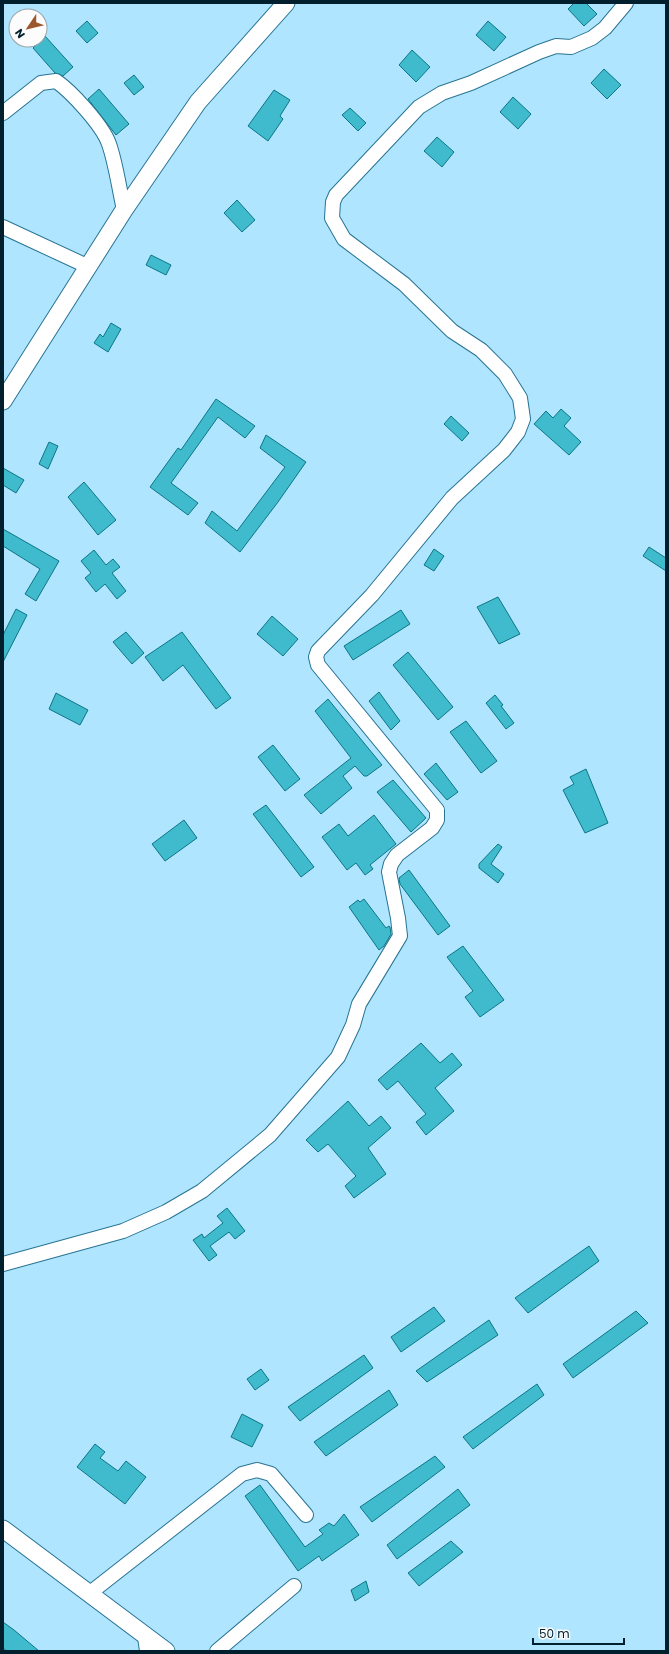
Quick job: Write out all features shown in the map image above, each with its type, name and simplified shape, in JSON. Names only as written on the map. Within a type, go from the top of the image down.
[{"type":"street","points":[[3,401],[124,210],[198,102],[286,3]]},
{"type":"street","points":[[3,1264],[123,1231],[184,1203],[212,1183],[270,1135],[338,1058],[353,1025],[359,1004],[373,979],[396,945],[400,936],[389,872],[391,864],[397,855],[432,828],[437,820],[437,810],[318,665],[316,657],[318,651],[372,595],[452,498],[504,450],[518,432],[523,419],[520,398],[505,374],[481,350],[439,320],[404,284],[344,239],[332,218],[333,202],[336,195],[343,187],[419,107],[442,93],[471,83],[538,52],[556,46],[571,47],[592,38],[605,28],[626,3]]},
{"type":"street","points":[[3,112],[41,82],[56,80],[66,88],[102,130],[109,143],[124,210]]},
{"type":"street","points":[[3,227],[89,267]]},
{"type":"street","points":[[90,1593],[242,1474],[257,1470],[271,1474],[306,1515]]},
{"type":"street","points":[[3,1529],[90,1593],[146,1644],[166,1651]]},
{"type":"street","points":[[217,1651],[294,1586]]},
{"type":"building","points":[[574,3],[586,3],[597,14],[584,26],[568,9]]},
{"type":"building","points":[[87,21],[98,33],[87,43],[76,31]]},
{"type":"building","points":[[488,21],[506,37],[494,51],[476,35]]},
{"type":"building","points":[[48,39],[73,67],[63,76],[55,73],[33,48],[48,48]]},
{"type":"building","points":[[412,50],[430,67],[416,82],[399,65]]},
{"type":"building","points":[[604,69],[621,85],[607,99],[591,83]]},
{"type":"building","points":[[134,75],[144,87],[134,95],[124,83]]},
{"type":"building","points":[[99,89],[129,124],[116,135],[88,99]]},
{"type":"building","points":[[274,90],[290,100],[280,116],[283,119],[268,141],[248,126]]},
{"type":"building","points":[[513,97],[531,114],[518,129],[500,112]]},
{"type":"building","points":[[350,108],[366,123],[358,131],[342,115]]},
{"type":"building","points":[[437,137],[454,152],[442,167],[424,151]]},
{"type":"building","points":[[237,200],[255,220],[242,232],[224,213]]},
{"type":"building","points":[[151,255],[171,265],[166,275],[146,265]]},
{"type":"building","points":[[111,323],[121,329],[108,352],[94,343],[100,334],[103,337]]},
{"type":"building","points":[[216,399],[255,426],[245,438],[218,417],[171,483],[198,503],[188,515],[150,487],[178,448],[181,450]]},
{"type":"building","points":[[561,409],[571,418],[564,426],[581,442],[569,455],[534,424],[546,411],[553,418]]},
{"type":"building","points":[[451,416],[469,433],[462,441],[444,424]]},
{"type":"building","points":[[266,435],[306,462],[240,552],[205,523],[212,511],[237,531],[285,467],[260,448]]},
{"type":"building","points":[[49,442],[58,446],[48,469],[39,464]]},
{"type":"building","points":[[3,468],[24,480],[16,493],[3,485]]},
{"type":"building","points":[[84,482],[116,520],[98,535],[68,497]]},
{"type":"building","points":[[3,529],[59,561],[36,601],[25,594],[40,569],[3,546]]},
{"type":"building","points":[[649,547],[666,558],[666,571],[643,556]]},
{"type":"building","points":[[434,549],[444,556],[434,571],[424,565]]},
{"type":"building","points":[[94,550],[106,565],[113,559],[120,567],[112,573],[126,591],[117,599],[105,584],[96,592],[85,578],[91,573],[81,561]]},
{"type":"building","points":[[498,597],[520,634],[499,644],[477,607]]},
{"type":"building","points":[[16,609],[27,615],[3,662],[3,635]]},
{"type":"building","points":[[401,610],[410,624],[353,660],[344,646]]},
{"type":"building","points":[[272,616],[298,639],[283,656],[257,634]]},
{"type":"building","points":[[126,632],[144,653],[132,664],[113,642]]},
{"type":"building","points":[[182,632],[231,698],[216,709],[183,665],[163,681],[145,657]]},
{"type":"building","points":[[408,652],[453,707],[438,720],[393,665]]},
{"type":"building","points":[[379,692],[400,721],[391,730],[369,701]]},
{"type":"building","points":[[56,693],[88,710],[80,725],[49,709]]},
{"type":"building","points":[[495,695],[503,705],[501,706],[514,723],[506,729],[486,703]]},
{"type":"building","points":[[328,699],[382,765],[367,776],[364,776],[355,766],[343,776],[352,788],[321,814],[304,795],[351,758],[315,711]]},
{"type":"building","points":[[466,721],[497,761],[481,773],[450,732]]},
{"type":"building","points":[[273,745],[300,779],[285,791],[258,757]]},
{"type":"building","points":[[436,763],[458,792],[447,800],[424,774]]},
{"type":"building","points":[[586,769],[608,823],[585,833],[563,790],[574,784],[570,777]]},
{"type":"building","points":[[393,780],[426,818],[411,832],[377,792]]},
{"type":"building","points":[[266,805],[314,867],[301,877],[253,814]]},
{"type":"building","points":[[374,815],[396,844],[370,865],[373,869],[365,875],[356,863],[347,870],[322,837],[339,824],[348,836]]},
{"type":"building","points":[[184,820],[197,838],[165,861],[152,844]]},
{"type":"building","points":[[498,844],[502,847],[491,864],[504,874],[498,883],[479,868],[479,864]]},
{"type":"building","points":[[409,870],[450,926],[438,935],[400,884],[399,878]]},
{"type":"building","points":[[364,899],[386,928],[389,926],[390,927],[391,934],[384,946],[379,950],[349,907],[358,900],[360,902]]},
{"type":"building","points":[[463,946],[504,1000],[480,1017],[465,997],[473,991],[447,957]]},
{"type":"building","points":[[421,1043],[440,1063],[452,1053],[462,1065],[435,1088],[454,1111],[426,1135],[416,1122],[426,1114],[398,1081],[387,1090],[378,1080]]},
{"type":"building","points":[[348,1101],[369,1126],[381,1116],[391,1128],[368,1148],[386,1174],[354,1198],[345,1186],[356,1176],[328,1144],[318,1152],[306,1140]]},
{"type":"building","points":[[227,1208],[245,1231],[235,1239],[229,1232],[210,1246],[217,1255],[209,1261],[193,1240],[202,1234],[204,1238],[223,1223],[217,1216]]},
{"type":"building","points":[[589,1246],[599,1261],[528,1313],[515,1298]]},
{"type":"building","points":[[434,1307],[445,1321],[401,1352],[391,1337]]},
{"type":"building","points":[[636,1311],[648,1323],[573,1378],[563,1364]]},
{"type":"building","points":[[489,1320],[498,1335],[427,1382],[416,1371]]},
{"type":"building","points":[[364,1355],[373,1368],[300,1421],[288,1407]]},
{"type":"building","points":[[261,1369],[269,1380],[255,1390],[247,1379]]},
{"type":"building","points":[[537,1384],[544,1395],[473,1449],[463,1437]]},
{"type":"building","points":[[389,1390],[398,1405],[326,1456],[314,1442]]},
{"type":"building","points":[[242,1414],[263,1425],[252,1447],[231,1437]]},
{"type":"building","points":[[95,1444],[105,1452],[100,1458],[118,1471],[126,1461],[146,1477],[125,1504],[77,1467]]},
{"type":"building","points":[[435,1456],[445,1467],[372,1522],[360,1507]]},
{"type":"building","points":[[260,1485],[305,1547],[323,1534],[319,1530],[329,1523],[334,1526],[344,1514],[359,1535],[322,1561],[319,1556],[298,1571],[245,1496]]},
{"type":"building","points":[[458,1489],[470,1505],[397,1559],[387,1545]]},
{"type":"building","points":[[451,1541],[463,1552],[419,1586],[408,1573]]},
{"type":"building","points":[[366,1581],[369,1592],[355,1601],[351,1590]]},
{"type":"building","points":[[3,1622],[39,1651],[7,1651],[3,1648]]}]
